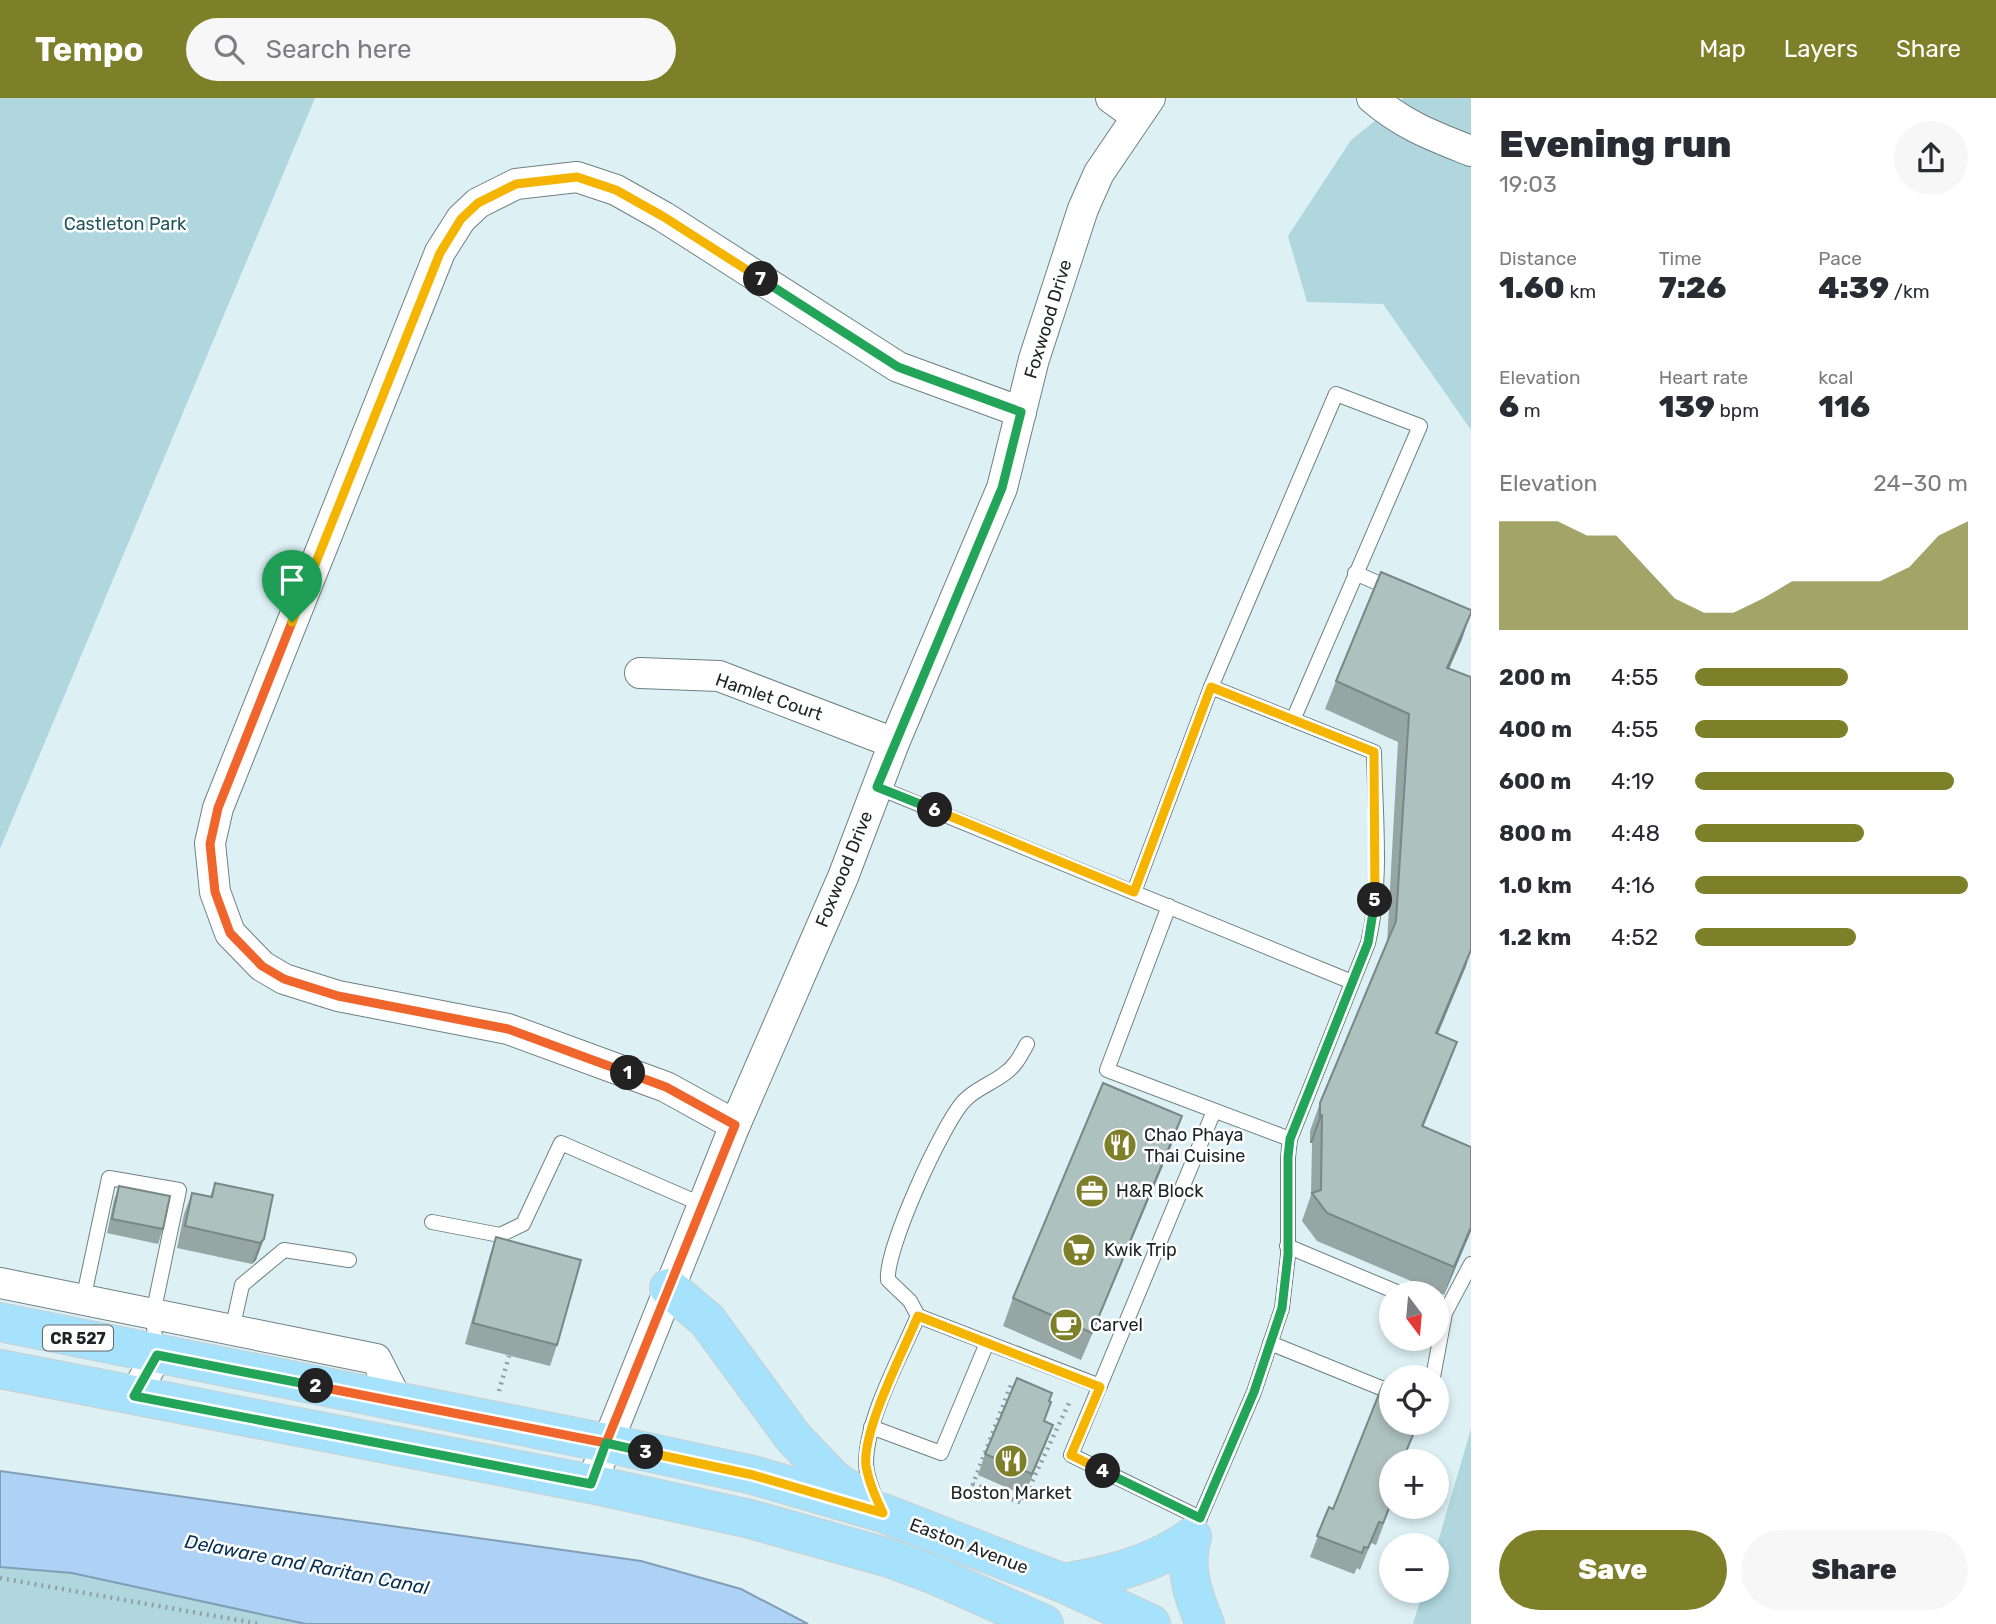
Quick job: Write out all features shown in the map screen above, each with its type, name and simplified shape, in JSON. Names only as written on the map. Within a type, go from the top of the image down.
[{"type":"main road","points":[[670,1288],[707,1320],[793,1437],[834,1480],[883,1513]]},
{"type":"main road","name":"Easton Avenue","points":[[0,1322],[753,1475],[883,1513],[1063,1583],[1150,1624]]},
{"type":"main road","points":[[0,1369],[591,1484],[750,1519],[936,1574],[1044,1624]]},
{"type":"main road","points":[[1063,1583],[1110,1574],[1143,1564],[1173,1551],[1196,1528]]},
{"type":"main road","points":[[1196,1528],[1187,1555],[1190,1578],[1205,1624]]},
{"type":"street","points":[[1111,98],[1143,107]]},
{"type":"street","points":[[1372,98],[1413,128],[1471,151]]},
{"type":"street","name":"Foxwood Drive","points":[[591,1484],[735,1125],[843,877],[894,743],[1002,488],[1034,359],[1083,209],[1100,173],[1143,107]]},
{"type":"street","points":[[735,1125],[666,1087],[508,1029],[338,996],[284,979],[262,966],[230,933],[215,892],[210,844],[218,808],[440,253],[461,219],[478,203],[516,184],[577,177],[616,190],[664,217],[898,367],[1021,412]]},
{"type":"street","name":"Hamlet Court","points":[[640,673],[719,676],[894,743]]},
{"type":"street","points":[[0,1283],[376,1359],[398,1402]]},
{"type":"street","points":[[134,1396],[157,1355]]},
{"type":"lane","points":[[1134,892],[1211,687],[1336,394],[1419,426],[1293,720]]},
{"type":"lane","points":[[1355,573],[1403,594]]},
{"type":"lane","points":[[1211,687],[1374,752],[1375,904],[1368,943],[1290,1139],[1282,1308],[1254,1392],[1196,1528],[1071,1455],[1214,1111]]},
{"type":"lane","points":[[877,787],[1352,982]]},
{"type":"lane","points":[[1168,906],[1107,1070],[1290,1139]]},
{"type":"lane","points":[[1027,1044],[1005,1074],[966,1099],[953,1115],[918,1184],[887,1272],[888,1280],[910,1301],[918,1316],[1100,1387]]},
{"type":"lane","points":[[432,1222],[500,1235],[523,1224],[561,1143],[703,1205]]},
{"type":"lane","points":[[83,1300],[109,1178],[179,1189],[153,1314],[157,1355]]},
{"type":"lane","points":[[1287,1246],[1379,1285]]},
{"type":"lane","points":[[232,1330],[242,1285],[284,1250],[349,1259]]},
{"type":"lane","points":[[1449,1298],[1471,1264]]},
{"type":"lane","points":[[883,1513],[870,1484],[866,1463],[871,1427],[918,1316]]},
{"type":"lane","points":[[871,1427],[942,1453],[987,1343]]},
{"type":"lane","points":[[1270,1343],[1379,1387]]},
{"type":"path","points":[[498,1393],[509,1356]]},
{"type":"path","points":[[1023,1390],[1011,1385],[973,1484],[1022,1503],[1069,1403]]},
{"type":"path","points":[[0,1578],[260,1624]]},
{"type":"green space","name":"Castleton Park","points":[[0,98],[315,98],[0,849]]},
{"type":"green space","points":[[1404,98],[1471,98],[1471,430],[1383,304],[1307,302],[1288,236],[1351,140]]},
{"type":"green space","points":[[1471,1429],[1471,1624],[1413,1624],[1419,1603],[1449,1603],[1449,1533],[1441,1533],[1445,1519],[1449,1519],[1449,1504]]},
{"type":"green space","points":[[0,1567],[72,1573],[306,1624],[0,1624]]},
{"type":"water","name":"Delaware and Raritan Canal","points":[[0,1471],[641,1561],[741,1589],[808,1624],[306,1624],[72,1573],[0,1567]]},
{"type":"building","points":[[1381,572],[1471,610],[1447,668],[1471,677],[1471,950],[1436,1033],[1457,1042],[1422,1126],[1471,1147],[1471,1227],[1454,1267],[1327,1213],[1312,1193],[1321,1190],[1320,1103],[1396,921],[1409,714],[1336,681]]},
{"type":"building","points":[[1103,1083],[1182,1116],[1092,1333],[1013,1298]]},
{"type":"building","points":[[215,1183],[273,1195],[264,1239],[260,1243],[185,1226],[192,1193],[212,1197]]},
{"type":"building","points":[[119,1186],[170,1196],[163,1229],[112,1219]]},
{"type":"building","points":[[496,1237],[581,1260],[557,1345],[473,1323]]},
{"type":"building","name":"Boston Market","points":[[1017,1378],[1052,1393],[1044,1421],[1053,1425],[1032,1474],[985,1454]]},
{"type":"building","points":[[1379,1394],[1379,1435],[1413,1435],[1407,1449],[1379,1449],[1379,1519],[1385,1519],[1383,1523],[1379,1522],[1368,1548],[1364,1547],[1362,1553],[1317,1536],[1329,1507],[1333,1509]]},
{"type":"place","name":"Chao Phaya Thai Cuisine","points":[[1120,1145]]},
{"type":"place","name":"H&R Block","points":[[1092,1191]]},
{"type":"place","name":"Kwik Trip","points":[[1079,1250]]},
{"type":"place","name":"Carvel","points":[[1066,1325]]},
{"type":"place","name":"Boston Market","points":[[1011,1461]]},
{"type":"route","points":[[292,622],[218,808],[210,844],[215,892],[230,933],[262,966],[284,979],[338,996],[508,1029],[666,1087],[735,1125],[606,1443],[157,1355],[134,1396],[591,1484],[606,1443],[753,1475],[883,1513],[870,1484],[866,1463],[871,1427],[918,1316],[1100,1387],[1071,1455],[1200,1518],[1254,1392],[1282,1308],[1288,1255],[1290,1139],[1368,943],[1373,924],[1376,894],[1374,752],[1211,687],[1134,892],[877,787],[1002,488],[1021,412],[898,367],[664,217],[616,190],[577,177],[516,184],[478,203],[461,219],[440,253],[292,622]]}]
